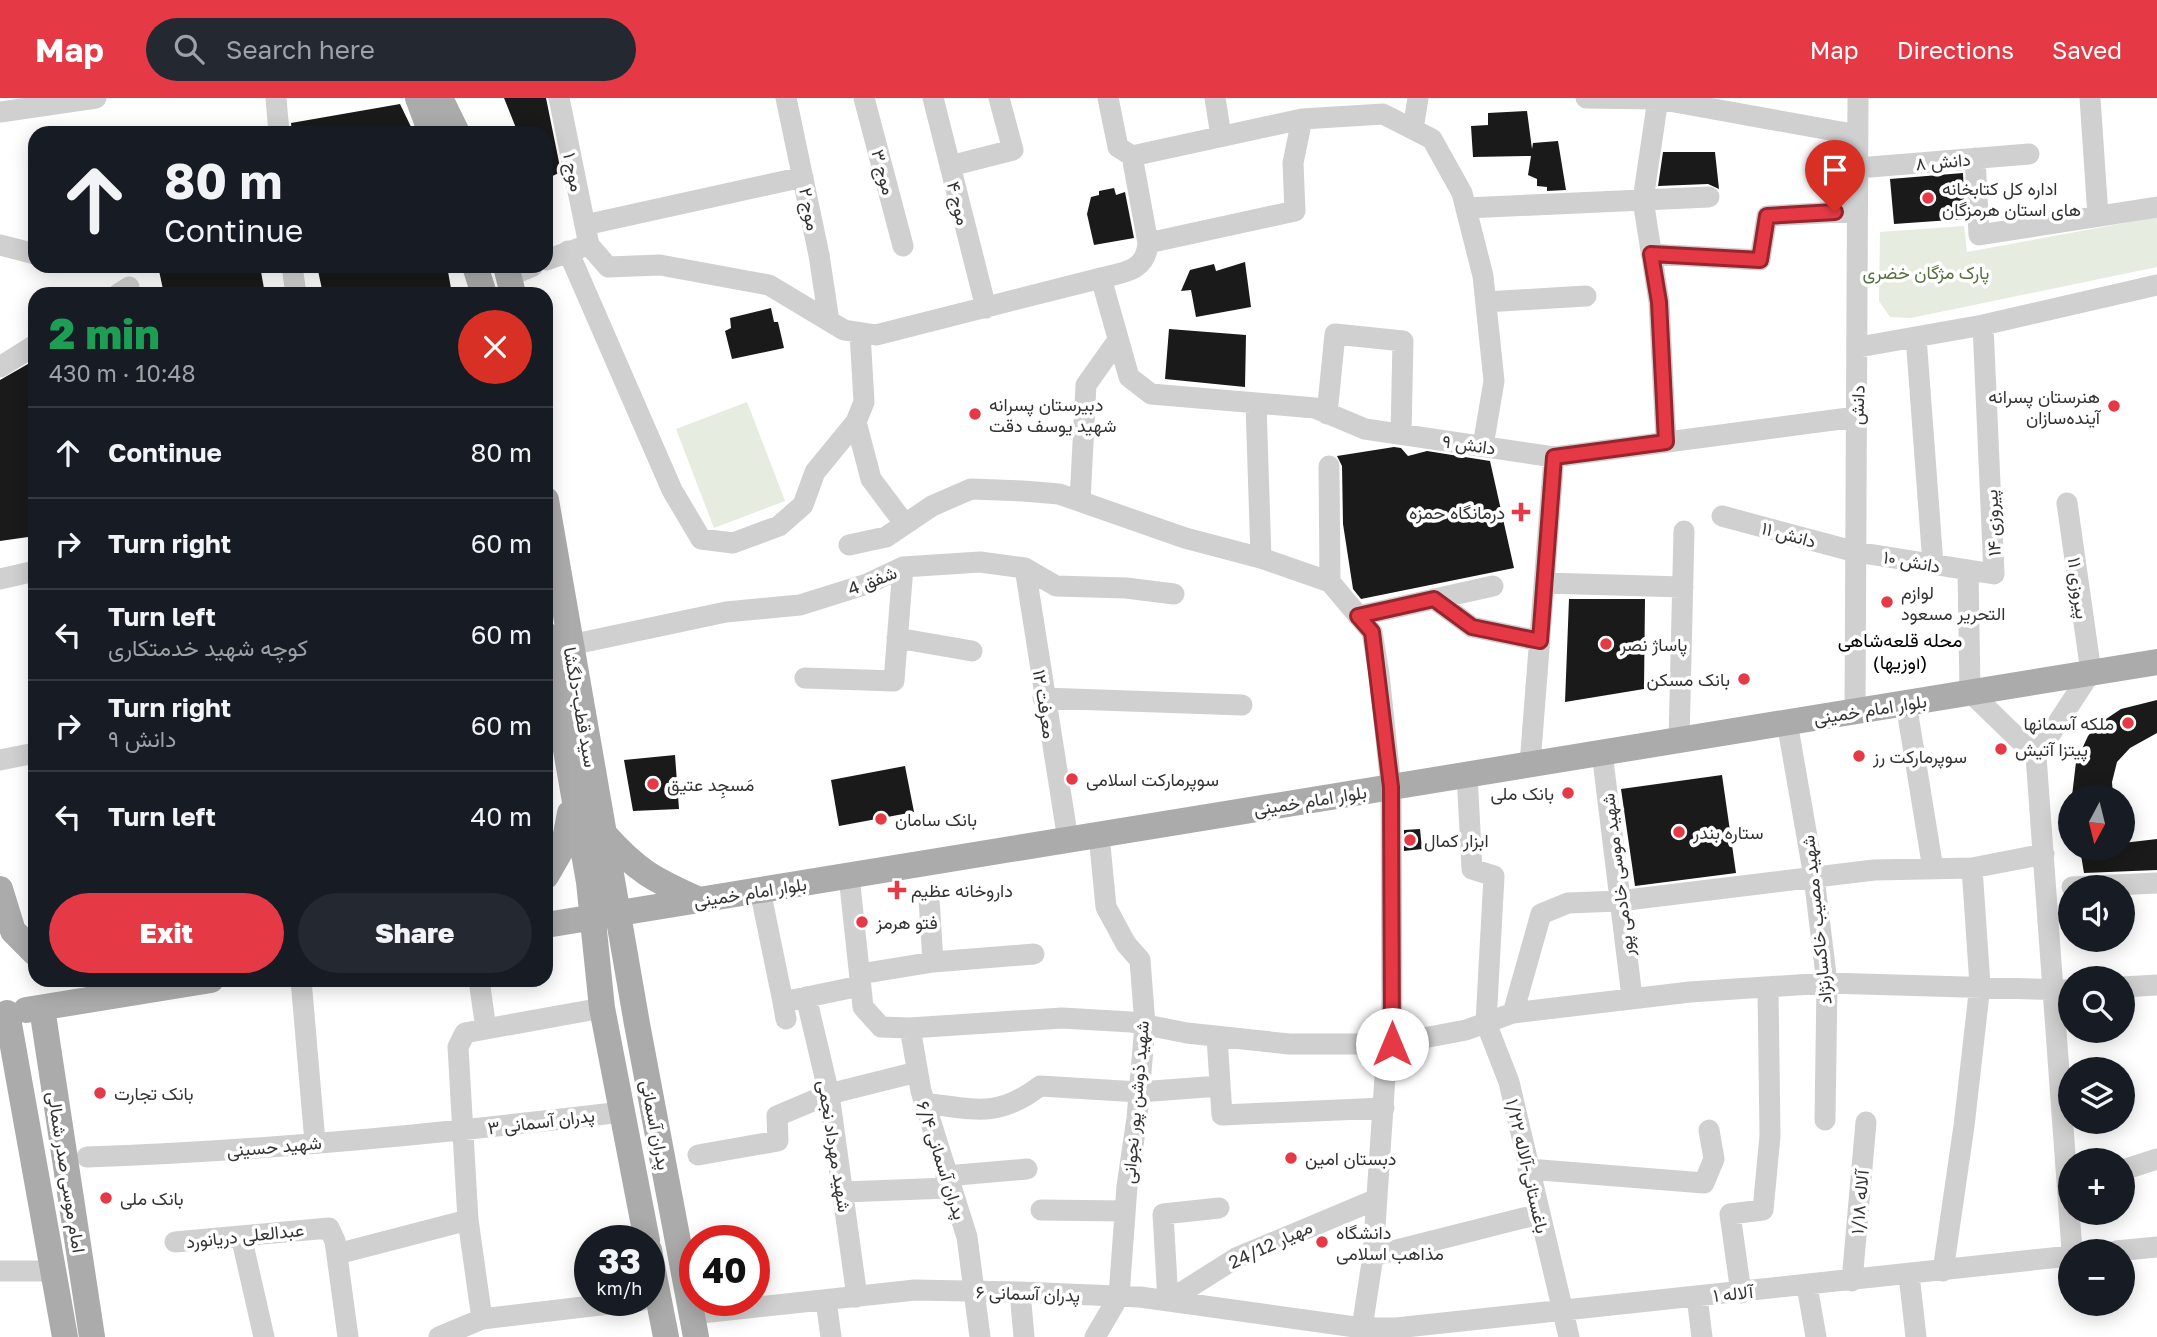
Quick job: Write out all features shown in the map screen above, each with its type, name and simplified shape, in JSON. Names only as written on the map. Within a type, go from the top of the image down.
[{"type":"main road","points":[[423,99],[429,126]]},
{"type":"main road","points":[[423,99],[450,126]]},
{"type":"main road","name":"سید قطب-دلگشا","points":[[553,580],[573,797],[593,918]]},
{"type":"main road","name":"سید قطب-دلگشا","points":[[558,640],[619,913]]},
{"type":"main road","name":"بلوار امام خمینی","points":[[553,924],[2157,662]]},
{"type":"main road","points":[[553,864],[564,845],[573,797]]},
{"type":"main road","points":[[603,833],[630,863],[660,883],[699,900]]},
{"type":"main road","points":[[0,889],[13,931],[28,946]]},
{"type":"main road","name":"پدران آسمانی","points":[[619,913],[637,1024],[694,1326]]},
{"type":"main road","name":"پدران آسمانی","points":[[593,918],[602,1008],[645,1225]]},
{"type":"main road","points":[[100,987],[117,995]]},
{"type":"main road","points":[[4,1014],[167,987]]},
{"type":"main road","name":"امام موسی صدر شمالی","points":[[42,1008],[92,1337]]},
{"type":"main road","name":"امام موسی صدر شمالی","points":[[4,1014],[55,1271],[65,1337]]},
{"type":"main road","points":[[657,1316],[666,1337]]},
{"type":"street","points":[[0,112],[102,98]]},
{"type":"street","points":[[276,98],[278,126]]},
{"type":"street","name":"موج ۱","points":[[559,98],[587,235]]},
{"type":"street","name":"موج ۲","points":[[786,98],[829,321]]},
{"type":"street","name":"موج ۳","points":[[864,98],[903,246]]},
{"type":"street","name":"موج ۴","points":[[933,98],[986,308]]},
{"type":"street","points":[[950,166],[1013,150],[999,98]]},
{"type":"street","points":[[1108,98],[1118,147],[1132,156],[1315,111],[1383,114],[1432,139],[1462,193],[1483,276],[1494,381],[1483,446]]},
{"type":"street","points":[[1215,98],[1221,136]]},
{"type":"street","points":[[1412,129],[1418,98]]},
{"type":"street","points":[[1586,98],[1658,99],[1858,135]]},
{"type":"street","name":"دانش","points":[[1855,711],[1856,417],[1859,347],[1858,98]]},
{"type":"street","points":[[2090,98],[2098,216]]},
{"type":"street","points":[[1658,99],[1643,200],[1659,302],[1666,442]]},
{"type":"street","points":[[1149,243],[1295,211],[1293,163],[1315,111]]},
{"type":"street","name":"دانش ۸","points":[[1858,168],[2029,154]]},
{"type":"street","points":[[587,235],[608,267],[660,265],[769,285],[844,330],[876,335],[1140,267],[1147,256],[1149,243],[1132,156]]},
{"type":"street","points":[[1975,158],[1979,234],[2157,207]]},
{"type":"street","points":[[553,257],[568,251],[587,235],[803,177]]},
{"type":"street","points":[[1466,208],[1709,197]]},
{"type":"street","points":[[1651,254],[1760,260],[1767,216],[1857,211]]},
{"type":"street","points":[[0,244],[28,252]]},
{"type":"street","points":[[568,251],[672,490],[701,539],[733,543],[779,526],[803,505],[815,472],[856,422],[864,402],[860,332]]},
{"type":"street","name":"دانش ۹","points":[[1101,278],[1129,377],[1151,394],[1315,408],[1365,429],[1554,457],[1856,417]]},
{"type":"street","points":[[1859,347],[1983,325],[2157,285]]},
{"type":"street","points":[[1486,302],[1586,296]]},
{"type":"street","name":"پیروزی ۱۴","points":[[1969,692],[1968,570],[1994,575],[1983,325]]},
{"type":"street","points":[[1327,414],[1335,334],[1402,341],[1401,434]]},
{"type":"street","points":[[1916,337],[1933,564]]},
{"type":"street","points":[[1080,501],[1086,385],[1118,340]]},
{"type":"street","points":[[0,367],[28,349]]},
{"type":"street","points":[[1256,404],[1261,558]]},
{"type":"street","points":[[856,422],[871,479],[904,523]]},
{"type":"street","points":[[1530,764],[1554,457]]},
{"type":"street","points":[[1329,466],[1330,582]]},
{"type":"street","points":[[849,545],[886,537],[932,506],[971,489],[1059,494],[1185,538],[1261,558],[1330,582],[1372,632],[1391,787],[1392,1044],[1384,1108],[1373,1256],[1362,1328]]},
{"type":"street","name":"پیروزی ۱۱","points":[[2067,503],[2091,673]]},
{"type":"street","name":"دانش ۱۱","points":[[1722,516],[1856,552]]},
{"type":"street","points":[[1679,740],[1684,531]]},
{"type":"street","name":"دانش ۱۰","points":[[1856,552],[1968,570]]},
{"type":"street","name":"شفق 4","points":[[558,640],[726,612],[800,604],[867,584],[903,567],[980,562],[1025,568],[1056,586],[1126,588],[1174,594]]},
{"type":"street","points":[[805,678],[894,681],[903,567]]},
{"type":"street","name":"معرفت ۱۲","points":[[1025,568],[1043,698],[1068,840]]},
{"type":"street","points":[[0,579],[28,573]]},
{"type":"street","points":[[1544,583],[1682,587]]},
{"type":"street","points":[[1358,616],[1493,586]]},
{"type":"street","points":[[1434,599],[1472,627],[1540,641]]},
{"type":"street","points":[[897,638],[972,651]]},
{"type":"street","points":[[2058,966],[2046,889],[2036,756],[2091,673]]},
{"type":"street","points":[[1969,692],[2036,756]]},
{"type":"street","points":[[1043,698],[1242,705]]},
{"type":"street","points":[[1906,703],[1933,869]]},
{"type":"street","name":"شهید مصیب خاکسارنژاد","points":[[1787,722],[1814,877],[1827,983],[1825,1121]]},
{"type":"street","name":"شهید موسی خادمی پور","points":[[1602,752],[1632,998]]},
{"type":"street","points":[[0,760],[28,754]]},
{"type":"street","points":[[1467,774],[1472,869],[1493,876],[1486,1023]]},
{"type":"street","name":"شهید ذوشن پور نجوانی","points":[[1099,835],[1106,907],[1126,944],[1140,960],[1145,1025],[1125,1210],[1119,1296]]},
{"type":"street","points":[[1513,1013],[1541,914],[1568,903],[1619,901],[1874,870],[1972,868],[2043,855]]},
{"type":"street","points":[[1942,1271],[1964,1126],[1980,985],[1972,868]]},
{"type":"street","points":[[849,876],[863,1007],[881,1027],[910,1028],[1062,1018],[1145,1025],[1217,1037],[1289,1044],[1392,1044],[1466,1030],[1513,1013],[1632,998],[1827,983],[1980,985],[2058,990]]},
{"type":"street","points":[[2135,884],[2157,883]]},
{"type":"street","points":[[2046,889],[2058,888]]},
{"type":"street","points":[[760,890],[784,1011],[806,997],[933,962],[1034,954]]},
{"type":"street","points":[[929,899],[933,962]]},
{"type":"street","points":[[2135,986],[2157,985]]},
{"type":"street","points":[[302,987],[315,1142]]},
{"type":"street","points":[[480,987],[486,1029]]},
{"type":"street","points":[[1741,1293],[1730,1214],[1763,1210],[1770,1136],[1768,987]]},
{"type":"street","name":"شهید مهرداد نجمی","points":[[806,997],[829,1094],[858,1297]]},
{"type":"street","points":[[482,1319],[468,1220],[458,1047],[466,1033],[602,1008]]},
{"type":"street","name":"باغستانی-آلاله ۱/۲۲","points":[[1486,1023],[1509,1082],[1569,1337]]},
{"type":"street","name":"پدران آسمانی ۶/۴","points":[[910,1028],[924,1103],[947,1182],[967,1237],[979,1337]]},
{"type":"street","points":[[1217,1037],[1222,1115],[1384,1108]]},
{"type":"street","points":[[2064,1043],[2068,1148]]},
{"type":"street","points":[[698,1155],[778,1141],[777,1116],[829,1094],[917,1072]]},
{"type":"street","points":[[924,1103],[993,1111],[1020,1101],[1040,1086],[1139,1092],[1220,1086]]},
{"type":"street","name":"پدران آسمانی ۳","points":[[461,1131],[622,1112]]},
{"type":"street","name":"آلاله ۱/۱۸","points":[[1852,1281],[1866,1122]]},
{"type":"street","points":[[1528,1169],[1704,1183],[1714,1158],[1709,1130]]},
{"type":"street","name":"شهید حسینی","points":[[87,1157],[174,1154],[461,1131]]},
{"type":"street","points":[[2135,1166],[2157,1159]]},
{"type":"street","points":[[843,1192],[947,1182],[1027,1169]]},
{"type":"street","name":"مهیار 24/12","points":[[1168,1301],[1236,1258],[1377,1199]]},
{"type":"street","points":[[1168,1301],[1163,1214],[1219,1208]]},
{"type":"street","points":[[1041,1210],[1125,1210]]},
{"type":"street","points":[[1373,1256],[1538,1214]]},
{"type":"street","points":[[337,1254],[468,1220]]},
{"type":"street","name":"عبدالعلی دریانورد","points":[[175,1242],[329,1228],[333,1233],[337,1254],[348,1337]]},
{"type":"street","points":[[241,1236],[264,1337]]},
{"type":"street","points":[[2135,1249],[2157,1247]]},
{"type":"street","name":"آلاله ۱","points":[[1362,1328],[1394,1332],[1457,1329],[1564,1311],[2058,1257]]},
{"type":"street","points":[[0,1271],[55,1271]]},
{"type":"street","points":[[1909,1275],[1916,1337]]},
{"type":"street","points":[[1807,1286],[1816,1337]]},
{"type":"street","name":"پدران آسمانی ۶","points":[[694,1326],[826,1300],[915,1290],[1119,1296],[1362,1328]]},
{"type":"street","points":[[1020,1292],[1024,1337]]},
{"type":"street","points":[[1095,1337],[1119,1296]]},
{"type":"street","points":[[1697,1297],[1702,1337]]},
{"type":"street","points":[[826,1300],[831,1337]]},
{"type":"street","points":[[439,1337],[482,1319],[574,1308]]},
{"type":"green space","name":"پارک مژگان خضری","points":[[2157,217],[2157,267],[1911,318],[1890,317],[1879,301],[1880,232],[1964,226],[1967,252]]},
{"type":"green space","points":[[747,402],[785,501],[714,528],[676,429]]},
{"type":"building","points":[[504,98],[546,98],[552,126],[515,126]]},
{"type":"building","points":[[400,104],[411,126],[291,126],[291,123]]},
{"type":"building","points":[[1527,111],[1532,149],[1533,143],[1558,141],[1566,190],[1547,191],[1547,187],[1537,186],[1537,179],[1528,175],[1531,156],[1473,157],[1471,126],[1488,125],[1488,113]]},
{"type":"building","points":[[553,133],[561,172],[553,176]]},
{"type":"building","points":[[1663,152],[1715,152],[1719,189],[1708,184],[1658,186]]},
{"type":"building","name":"اداره کل کتابخانه های استان هرمزگان","points":[[1963,173],[1965,219],[1894,224],[1890,179]]},
{"type":"building","points":[[1114,188],[1116,195],[1125,192],[1134,238],[1094,245],[1087,214],[1091,197],[1099,195],[1099,191]]},
{"type":"building","points":[[1245,262],[1251,307],[1196,317],[1191,290],[1181,291],[1190,270],[1214,264],[1216,271]]},
{"type":"building","points":[[160,273],[261,273],[264,287],[162,287]]},
{"type":"building","points":[[318,273],[448,273],[451,287],[322,287]]},
{"type":"building","points":[[771,308],[774,322],[778,322],[784,348],[732,359],[725,331],[731,328],[730,318]]},
{"type":"building","points":[[1169,329],[1246,335],[1245,387],[1165,379]]},
{"type":"building","points":[[28,364],[28,537],[0,541],[0,380]]},
{"type":"building","points":[[1401,448],[1408,456],[1427,451],[1490,461],[1514,568],[1361,599],[1353,589],[1343,524],[1342,466],[1337,456]]},
{"type":"building","name":"پاساژ نصر","points":[[1569,599],[1645,599],[1644,689],[1565,702]]},
{"type":"building","points":[[2157,700],[2157,733],[2130,748],[2117,762],[2112,784],[2073,784],[2076,762],[2088,736],[2097,725],[2121,709]]},
{"type":"building","name":"مَسجِد عتیق","points":[[675,755],[679,809],[633,811],[624,760]]},
{"type":"building","points":[[905,766],[914,812],[839,826],[831,780]]},
{"type":"building","name":"ستاره بندر","points":[[1722,775],[1736,873],[1635,886],[1621,789]]},
{"type":"building","name":"ابزار کمال","points":[[1420,829],[1422,849],[1404,851],[1404,830]]},
{"type":"building","points":[[2157,839],[2157,870],[2084,873],[2082,861],[2135,861],[2135,842]]},
{"type":"place","name":"اداره کل کتابخانه های استان هرمزگان","points":[[1928,198]]},
{"type":"place","name":"هنرستان پسرانه آینده‌سازان","points":[[2114,406]]},
{"type":"place","name":"دبیرستان پسرانه شهید یوسف دقت","points":[[975,414]]},
{"type":"place","name":"درمانگاه حمزه","points":[[1521,512]]},
{"type":"place","name":"لوازم التحریر مسعود","points":[[1887,602]]},
{"type":"place","name":"پاساژ نصر","points":[[1606,644]]},
{"type":"place","name":"بانک مسکن","points":[[1744,679]]},
{"type":"place","name":"ملکه آسمانها","points":[[2128,723]]},
{"type":"place","name":"پیتزا آتیش","points":[[2001,749]]},
{"type":"place","name":"سوپرمارکت رز","points":[[1859,756]]},
{"type":"place","name":"سوپرمارکت اسلامی","points":[[1072,779]]},
{"type":"place","name":"مَسجِد عتیق","points":[[653,784]]},
{"type":"place","name":"بانک ملى","points":[[1568,793]]},
{"type":"place","name":"بانک سامان","points":[[881,819]]},
{"type":"place","name":"ستاره بندر","points":[[1679,832]]},
{"type":"place","name":"ابزار کمال","points":[[1410,840]]},
{"type":"place","name":"داروخانه عظیم","points":[[897,890]]},
{"type":"place","name":"فتو هرمز","points":[[862,922]]},
{"type":"place","name":"بانک تجارت","points":[[100,1093]]},
{"type":"place","name":"دبستان امین","points":[[1291,1158]]},
{"type":"place","name":"بانک ملی","points":[[106,1198]]},
{"type":"place","name":"دانشگاه مذاهب اسلامی","points":[[1322,1242]]},
{"type":"district","name":"محله قلعه‌شاهی (اوزیها)","points":[[1900,650]]},
{"type":"route","points":[[1392,1044],[1391,787],[1380,674],[1372,632],[1358,616],[1434,599],[1472,627],[1540,641],[1554,457],[1666,442],[1659,302],[1651,254],[1760,260],[1767,216],[1835,212]]}]
